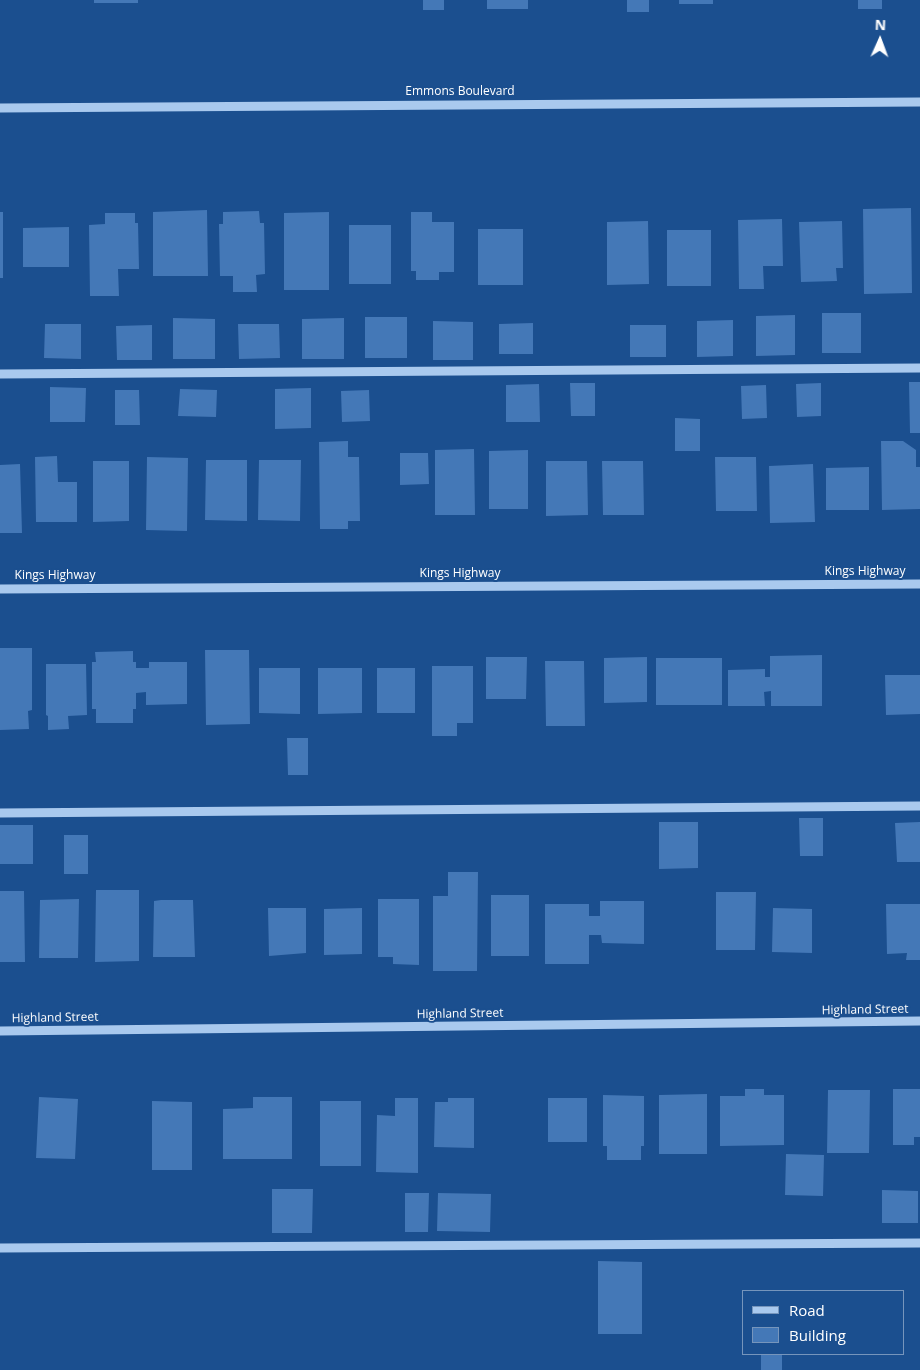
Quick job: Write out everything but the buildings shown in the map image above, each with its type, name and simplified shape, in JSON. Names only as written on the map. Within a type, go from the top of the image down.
[{"type":"street","name":"Emmons Boulevard","points":[[0,108],[920,102]]},
{"type":"street","points":[[0,374],[920,368]]},
{"type":"street","name":"Kings Highway","points":[[0,589],[920,584]]},
{"type":"street","points":[[0,813],[920,806]]},
{"type":"street","name":"Highland Street","points":[[0,1031],[920,1021]]},
{"type":"street","points":[[0,1248],[920,1243]]}]
